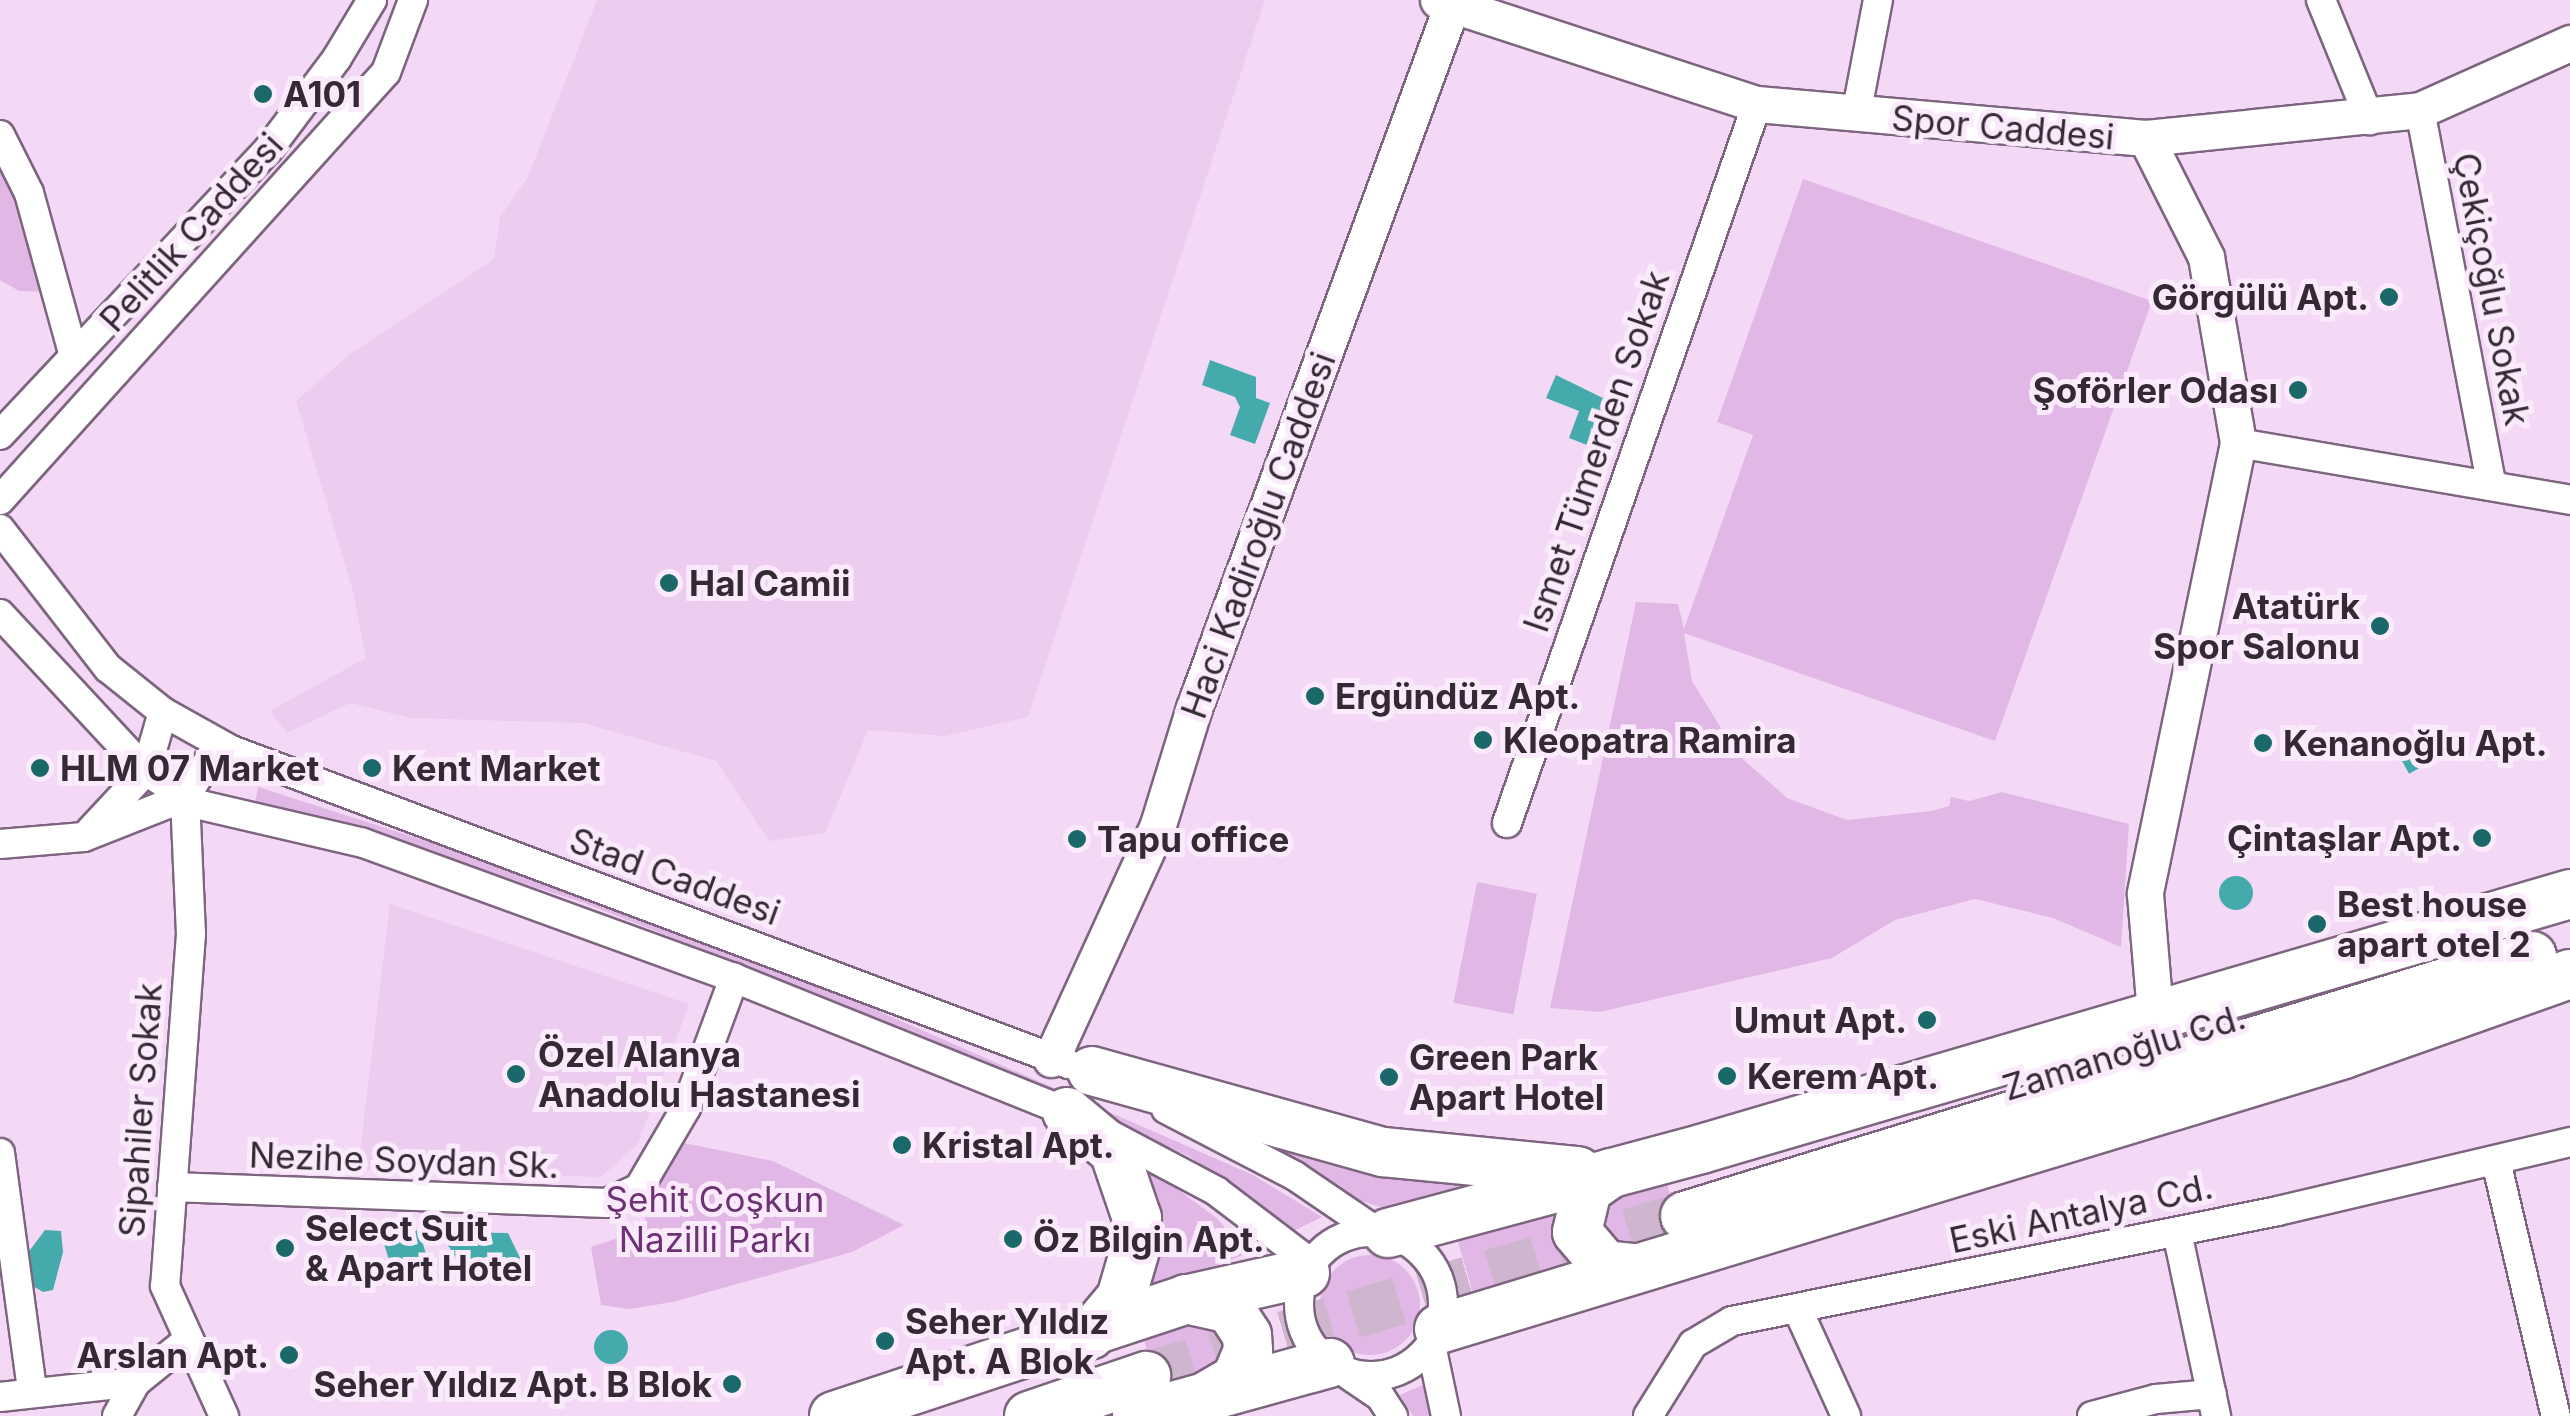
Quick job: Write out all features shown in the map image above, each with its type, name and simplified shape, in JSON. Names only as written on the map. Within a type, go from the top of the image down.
[{"type":"highway","points":[[1382,1232],[1611,1174],[2570,894]]},
{"type":"highway","name":"Zamanoğlu Cd.","points":[[2570,915],[1681,1201],[2570,944]]},
{"type":"highway","points":[[1435,1337],[1634,1268],[2344,1054],[2570,974]]},
{"type":"highway","points":[[1071,1065],[1383,1152],[1611,1174]]},
{"type":"highway","points":[[1067,1112],[1114,1151],[1137,1218],[1137,1244],[1121,1298],[1090,1335]]},
{"type":"highway","points":[[1611,1174],[1579,1202],[1577,1232],[1605,1265],[1634,1268]]},
{"type":"highway","points":[[834,1416],[1090,1335],[1185,1300],[1308,1268]]},
{"type":"highway","points":[[1185,1300],[1201,1298],[1230,1309],[1246,1335],[1244,1366],[1223,1389],[1208,1395]]},
{"type":"highway","points":[[916,1416],[1141,1381],[1208,1395],[1335,1366]]},
{"type":"highway","points":[[1029,1416],[1141,1381]]},
{"type":"street","name":"Pelitlik Caddesi","points":[[0,435],[268,150],[372,0]]},
{"type":"street","name":"Pelitlik Caddesi","points":[[0,500],[386,72],[413,0]]},
{"type":"street","points":[[1856,114],[1878,0]]},
{"type":"street","points":[[2321,0],[2370,120]]},
{"type":"street","name":"Spor Caddesi","points":[[1448,2],[1757,104],[2146,138],[2370,120],[2420,110],[2570,43]]},
{"type":"street","name":"Haci Kadiroğlu Caddesi","points":[[1071,1065],[1158,828],[1194,708],[1448,2]]},
{"type":"street","name":"Ismet Tümerden Sokak","points":[[1507,823],[1757,104]]},
{"type":"street","name":"Çekiçoğlu Sokak","points":[[2420,110],[2491,482]]},
{"type":"street","points":[[0,135],[28,193],[74,353]]},
{"type":"street","points":[[2146,138],[2206,257],[2238,444],[2145,894],[2155,1014]]},
{"type":"street","points":[[2238,444],[2491,482],[2570,500]]},
{"type":"street","name":"Stad Caddesi","points":[[0,529],[108,668],[163,712],[220,744],[1071,1065],[1295,1176],[1382,1232]]},
{"type":"street","points":[[0,614],[146,771],[185,797],[260,824],[362,843],[734,978],[1067,1112],[1216,1190],[1308,1268]]},
{"type":"street","points":[[84,837],[146,771],[163,712]]},
{"type":"street","points":[[0,844],[84,837],[185,797],[220,744]]},
{"type":"street","name":"Sipahiler Sokak","points":[[185,797],[191,934],[165,1286],[224,1416]]},
{"type":"street","name":"Nezihe Soydan Sk.","points":[[172,1187],[607,1203],[639,1188],[686,1108],[734,978]]},
{"type":"street","name":"Eski Antalya Cd.","points":[[1648,1416],[1693,1344],[1732,1321],[2177,1232],[2570,1142]]},
{"type":"street","points":[[0,1153],[32,1390]]},
{"type":"street","points":[[2496,1161],[2556,1416]]},
{"type":"street","points":[[1393,1416],[1380,1396],[1315,1350],[1299,1313],[1308,1268],[1339,1238],[1382,1232],[1423,1253],[1435,1269],[1444,1309],[1435,1337],[1446,1416]]},
{"type":"street","points":[[2092,1416],[2156,1398],[2214,1405],[2177,1232]]},
{"type":"street","points":[[1798,1310],[1846,1416]]},
{"type":"street","points":[[1335,1366],[1360,1375],[1400,1370],[1435,1337]]},
{"type":"street","points":[[117,1416],[136,1382],[188,1340]]},
{"type":"street","points":[[0,1397],[32,1390],[136,1382]]},
{"type":"shaded area","points":[[597,0],[1265,0],[1028,717],[945,736],[868,730],[825,833],[769,841],[716,761],[583,723],[410,718],[350,703],[287,733],[270,711],[366,658],[353,591],[296,401],[349,355],[494,259],[500,217],[528,177]]},
{"type":"shaded area","points":[[1210,360],[1256,377],[1256,398],[1270,403],[1255,444],[1230,435],[1240,407],[1235,397],[1202,385]]},
{"type":"shaded area","points":[[1556,375],[1611,402],[1587,445],[1569,438],[1579,411],[1546,398]]},
{"type":"shaded area","points":[[2430,729],[2444,754],[2409,774],[2395,748]]},
{"type":"shaded area","points":[[2236,876],[2248,881],[2253,893],[2248,905],[2236,910],[2224,905],[2219,893],[2224,881]]},
{"type":"shaded area","name":"Özel Alanya Anadolu Hastanesi","points":[[390,904],[689,1004],[638,1144],[601,1177],[358,1169]]},
{"type":"shaded area","points":[[418,1229],[429,1262],[394,1274],[383,1240]]},
{"type":"shaded area","points":[[45,1230],[61,1231],[63,1252],[53,1290],[43,1292],[33,1286],[24,1258]]},
{"type":"shaded area","points":[[440,1232],[508,1233],[522,1262],[512,1271],[481,1270],[457,1260]]},
{"type":"shaded area","points":[[611,1330],[623,1335],[628,1347],[623,1359],[611,1364],[599,1359],[594,1347],[599,1335]]},
{"type":"green space","points":[[0,147],[50,292],[19,291],[0,280]]},
{"type":"green space","points":[[1803,179],[2152,301],[1995,741],[1684,633],[1692,681],[1737,754],[1787,798],[1847,820],[1931,811],[1949,806],[1951,797],[1969,801],[2002,792],[2129,824],[2121,947],[2053,918],[1975,899],[1895,920],[1832,958],[1600,1012],[1550,1008],[1636,602],[1678,604],[1684,629],[1753,435],[1717,422]]},
{"type":"green space","points":[[258,787],[479,858],[844,996],[1253,1175],[1322,1217],[1285,1235],[1189,1156],[833,1001],[584,903],[312,815],[254,809]]},
{"type":"green space","points":[[1477,882],[1537,894],[1513,1014],[1454,1003]]},
{"type":"green space","points":[[1183,1104],[1534,1177],[1392,1211],[1347,1196]]},
{"type":"green space","name":"Şehit Coşkun Nazilli Parkı","points":[[674,1141],[773,1161],[904,1225],[852,1252],[673,1302],[629,1309],[601,1305],[591,1247],[641,1230]]},
{"type":"green space","points":[[1146,1166],[1218,1219],[1246,1254],[1139,1296],[1159,1219]]},
{"type":"green space","points":[[1664,1172],[1683,1243],[1627,1259],[1589,1210]]},
{"type":"green space","points":[[1570,1200],[1582,1263],[1476,1303],[1455,1232]]},
{"type":"green space","points":[[1370,1255],[1398,1263],[1412,1277],[1420,1305],[1412,1333],[1398,1347],[1370,1355],[1342,1347],[1328,1333],[1320,1305],[1328,1277],[1342,1263]]},
{"type":"green space","points":[[1203,1310],[1238,1357],[1159,1396],[1141,1328]]},
{"type":"green space","points":[[1427,1383],[1432,1416],[1413,1416],[1400,1395]]},
{"type":"tunnel","points":[[1146,1376],[1685,1216]]},
{"type":"place","name":"A101","points":[[263,94]]},
{"type":"place","name":"Görgülü Apt.","points":[[2389,297]]},
{"type":"place","name":"Şoförler Odası","points":[[2298,390]]},
{"type":"place","name":"Hal Camii","points":[[669,583]]},
{"type":"place","name":"Atatürk Spor Salonu","points":[[2380,626]]},
{"type":"place","name":"Ergündüz Apt.","points":[[1315,696]]},
{"type":"place","name":"Kleopatra Ramira","points":[[1483,740]]},
{"type":"place","name":"Kenanoğlu Apt.","points":[[2263,743]]},
{"type":"place","name":"HLM 07 Market","points":[[40,768]]},
{"type":"place","name":"Kent Market","points":[[372,768]]},
{"type":"place","name":"Çintaşlar Apt.","points":[[2482,838]]},
{"type":"place","name":"Tapu office","points":[[1077,839]]},
{"type":"place","name":"Best house apart otel 2","points":[[2317,924]]},
{"type":"place","name":"Umut Apt.","points":[[1927,1020]]},
{"type":"place","name":"Özel Alanya Anadolu Hastanesi","points":[[516,1074]]},
{"type":"place","name":"Kerem Apt.","points":[[1727,1076]]},
{"type":"place","name":"Green Park Apart Hotel","points":[[1389,1077]]},
{"type":"place","name":"Kristal Apt.","points":[[902,1145]]},
{"type":"place","name":"Öz Bilgin Apt.","points":[[1013,1239]]},
{"type":"place","name":"Select Suit & Apart Hotel","points":[[285,1248]]},
{"type":"place","name":"Seher Yıldız Apt. A Blok","points":[[885,1341]]},
{"type":"place","name":"Arslan Apt.","points":[[289,1355]]},
{"type":"place","name":"Seher Yıldız Apt. B Blok","points":[[732,1384]]}]
